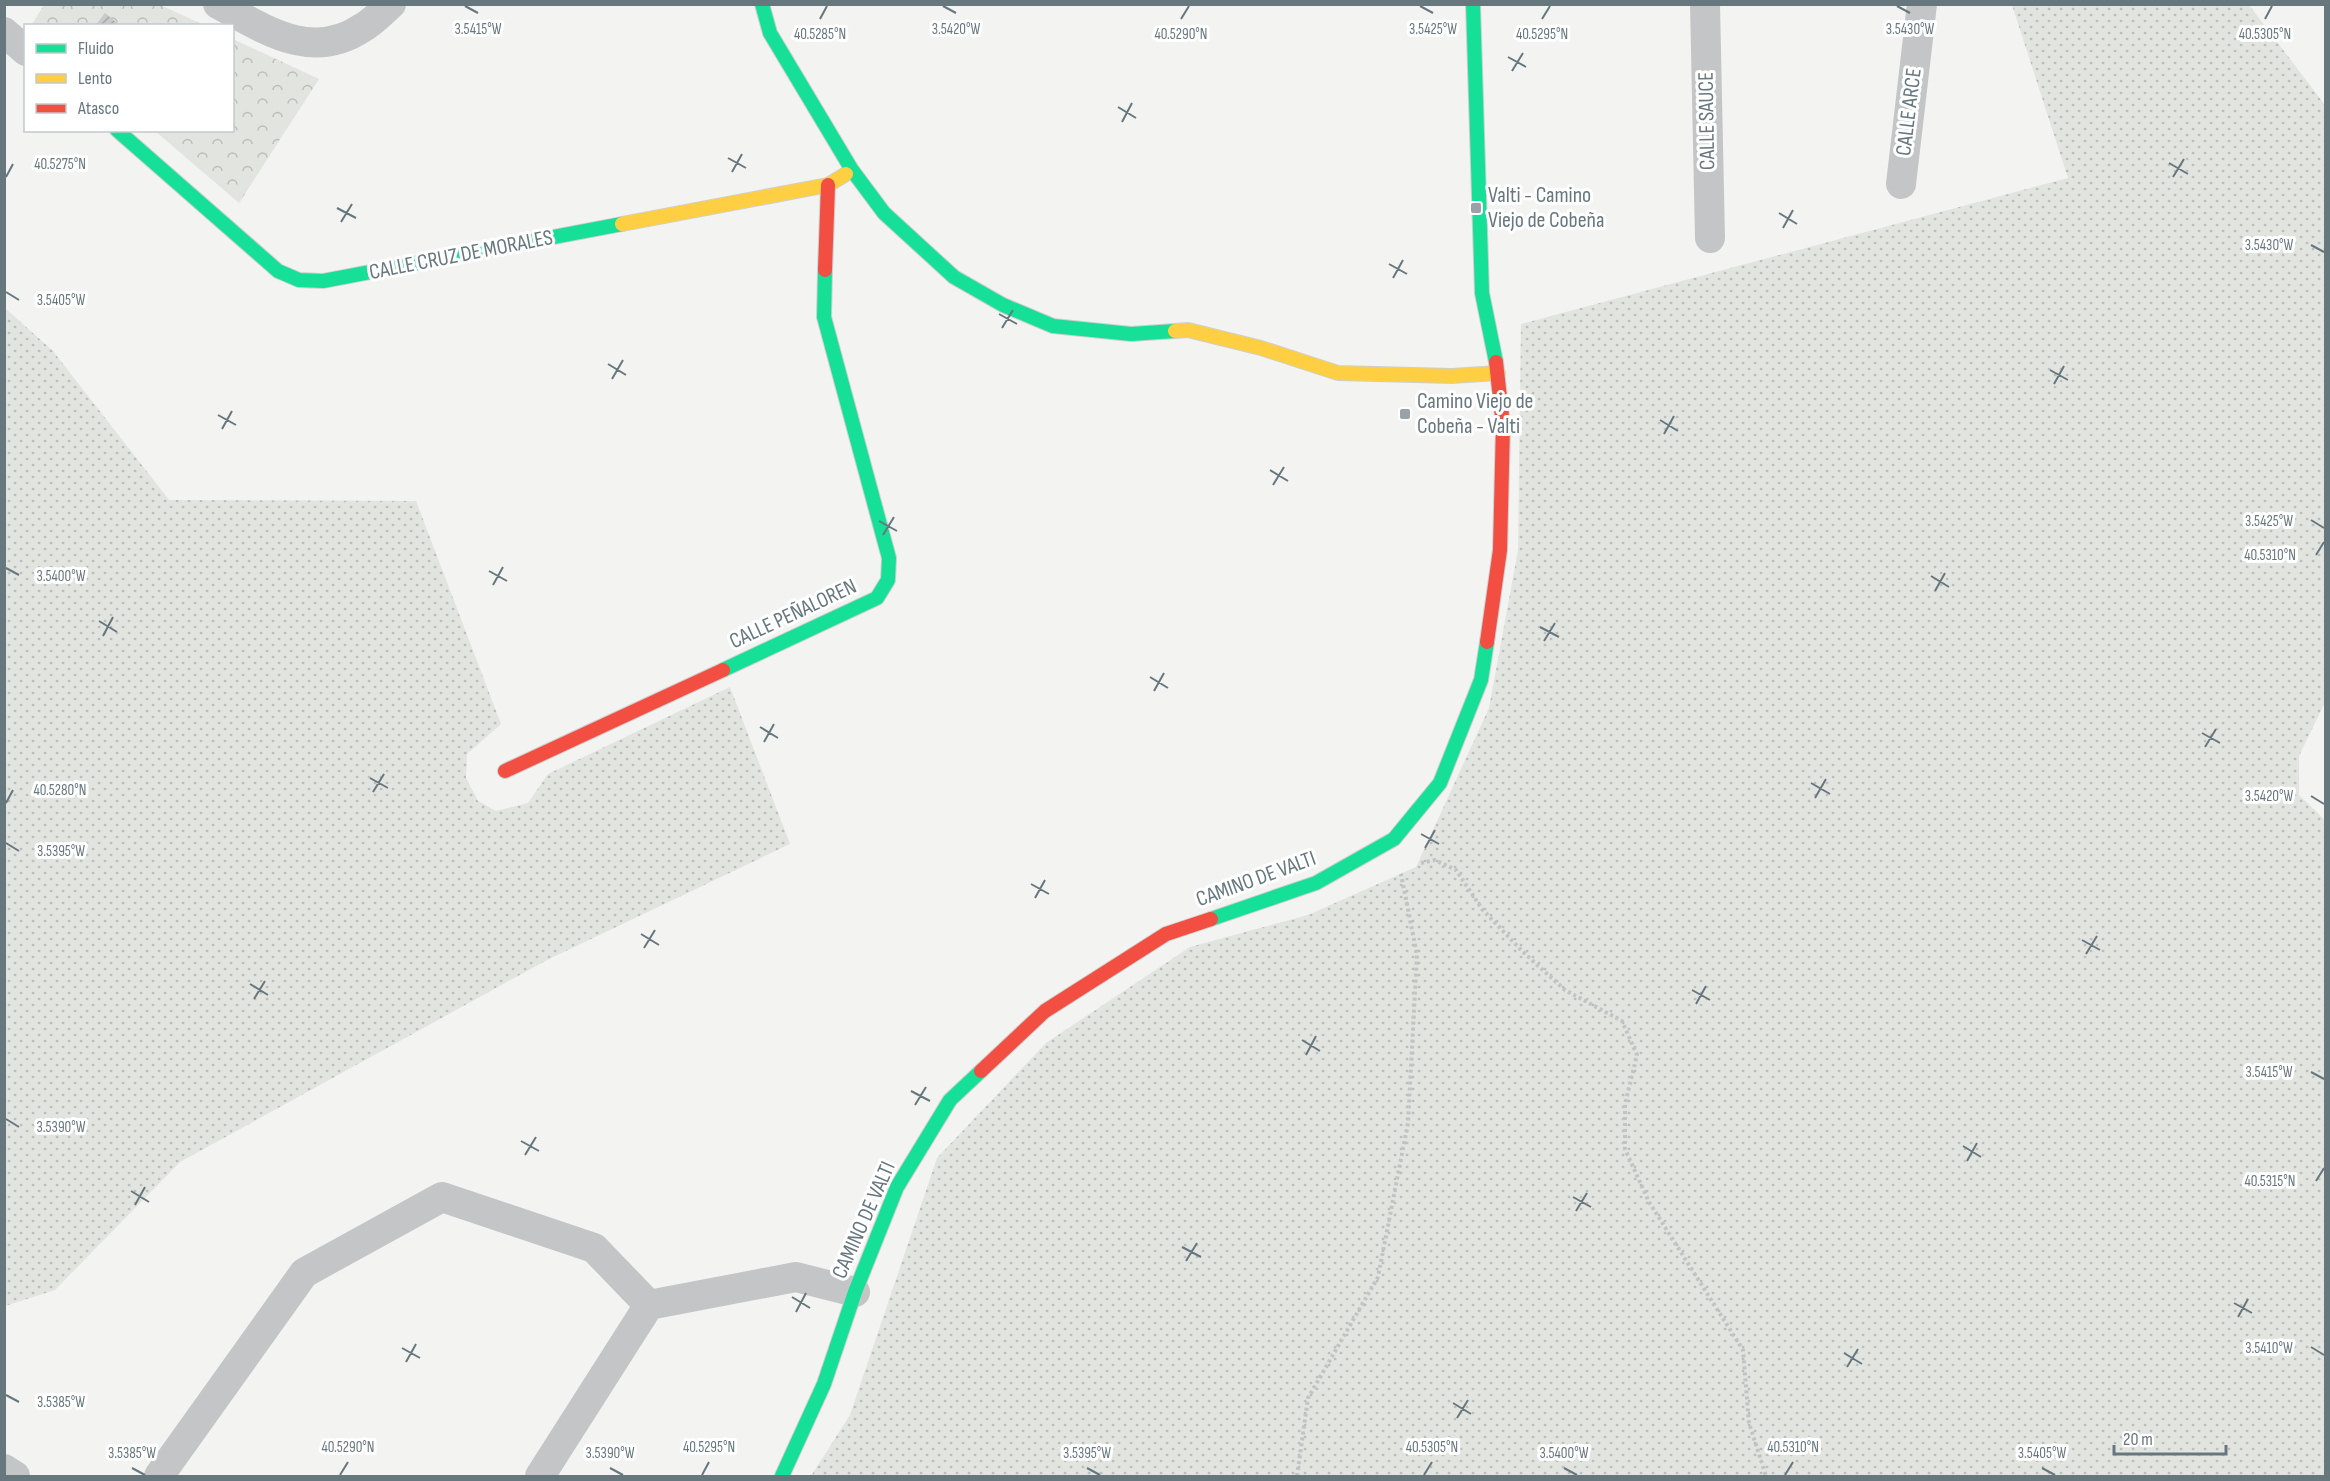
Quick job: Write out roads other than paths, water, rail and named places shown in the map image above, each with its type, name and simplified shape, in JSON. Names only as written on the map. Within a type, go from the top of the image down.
[{"type":"street","points":[[218,4],[277,35],[304,43],[333,42],[362,29],[392,4]]},
{"type":"street","points":[[762,4],[770,33],[852,170],[884,213],[954,277],[1003,305],[1053,326],[1131,334],[1188,330],[1261,348],[1338,373],[1452,376],[1498,373]]},
{"type":"street","name":"CAMINO DE VALTI","points":[[782,1476],[824,1384],[855,1292],[897,1187],[950,1100],[1045,1011],[1166,934],[1316,883],[1394,839],[1440,783],[1481,680],[1500,550],[1503,425],[1498,373],[1482,293],[1473,4]]},
{"type":"street","name":"CALLE SAUCE","points":[[1705,4],[1710,238]]},
{"type":"street","name":"CALLE ARCE","points":[[1900,184],[1922,4]]},
{"type":"street","points":[[4,32],[24,49]]},
{"type":"street","name":"CALLE CRUZ DE MORALES","points":[[119,132],[278,271],[299,280],[323,281],[828,185],[852,170]]},
{"type":"street","name":"CALLE PEÑALOREN","points":[[505,771],[877,598],[888,580],[889,558],[824,317],[828,185]]},
{"type":"street","points":[[159,1476],[304,1273],[442,1197],[594,1248],[649,1305]]},
{"type":"street","points":[[540,1476],[649,1305],[796,1277],[855,1292]]},
{"type":"street","points":[[4,1469],[15,1476]]},
{"type":"place","name":"Valti - Camino Viejo de Cobeña","points":[[1476,208]]},
{"type":"place","name":"Camino Viejo de Cobeña - Valti","points":[[1405,414]]}]
